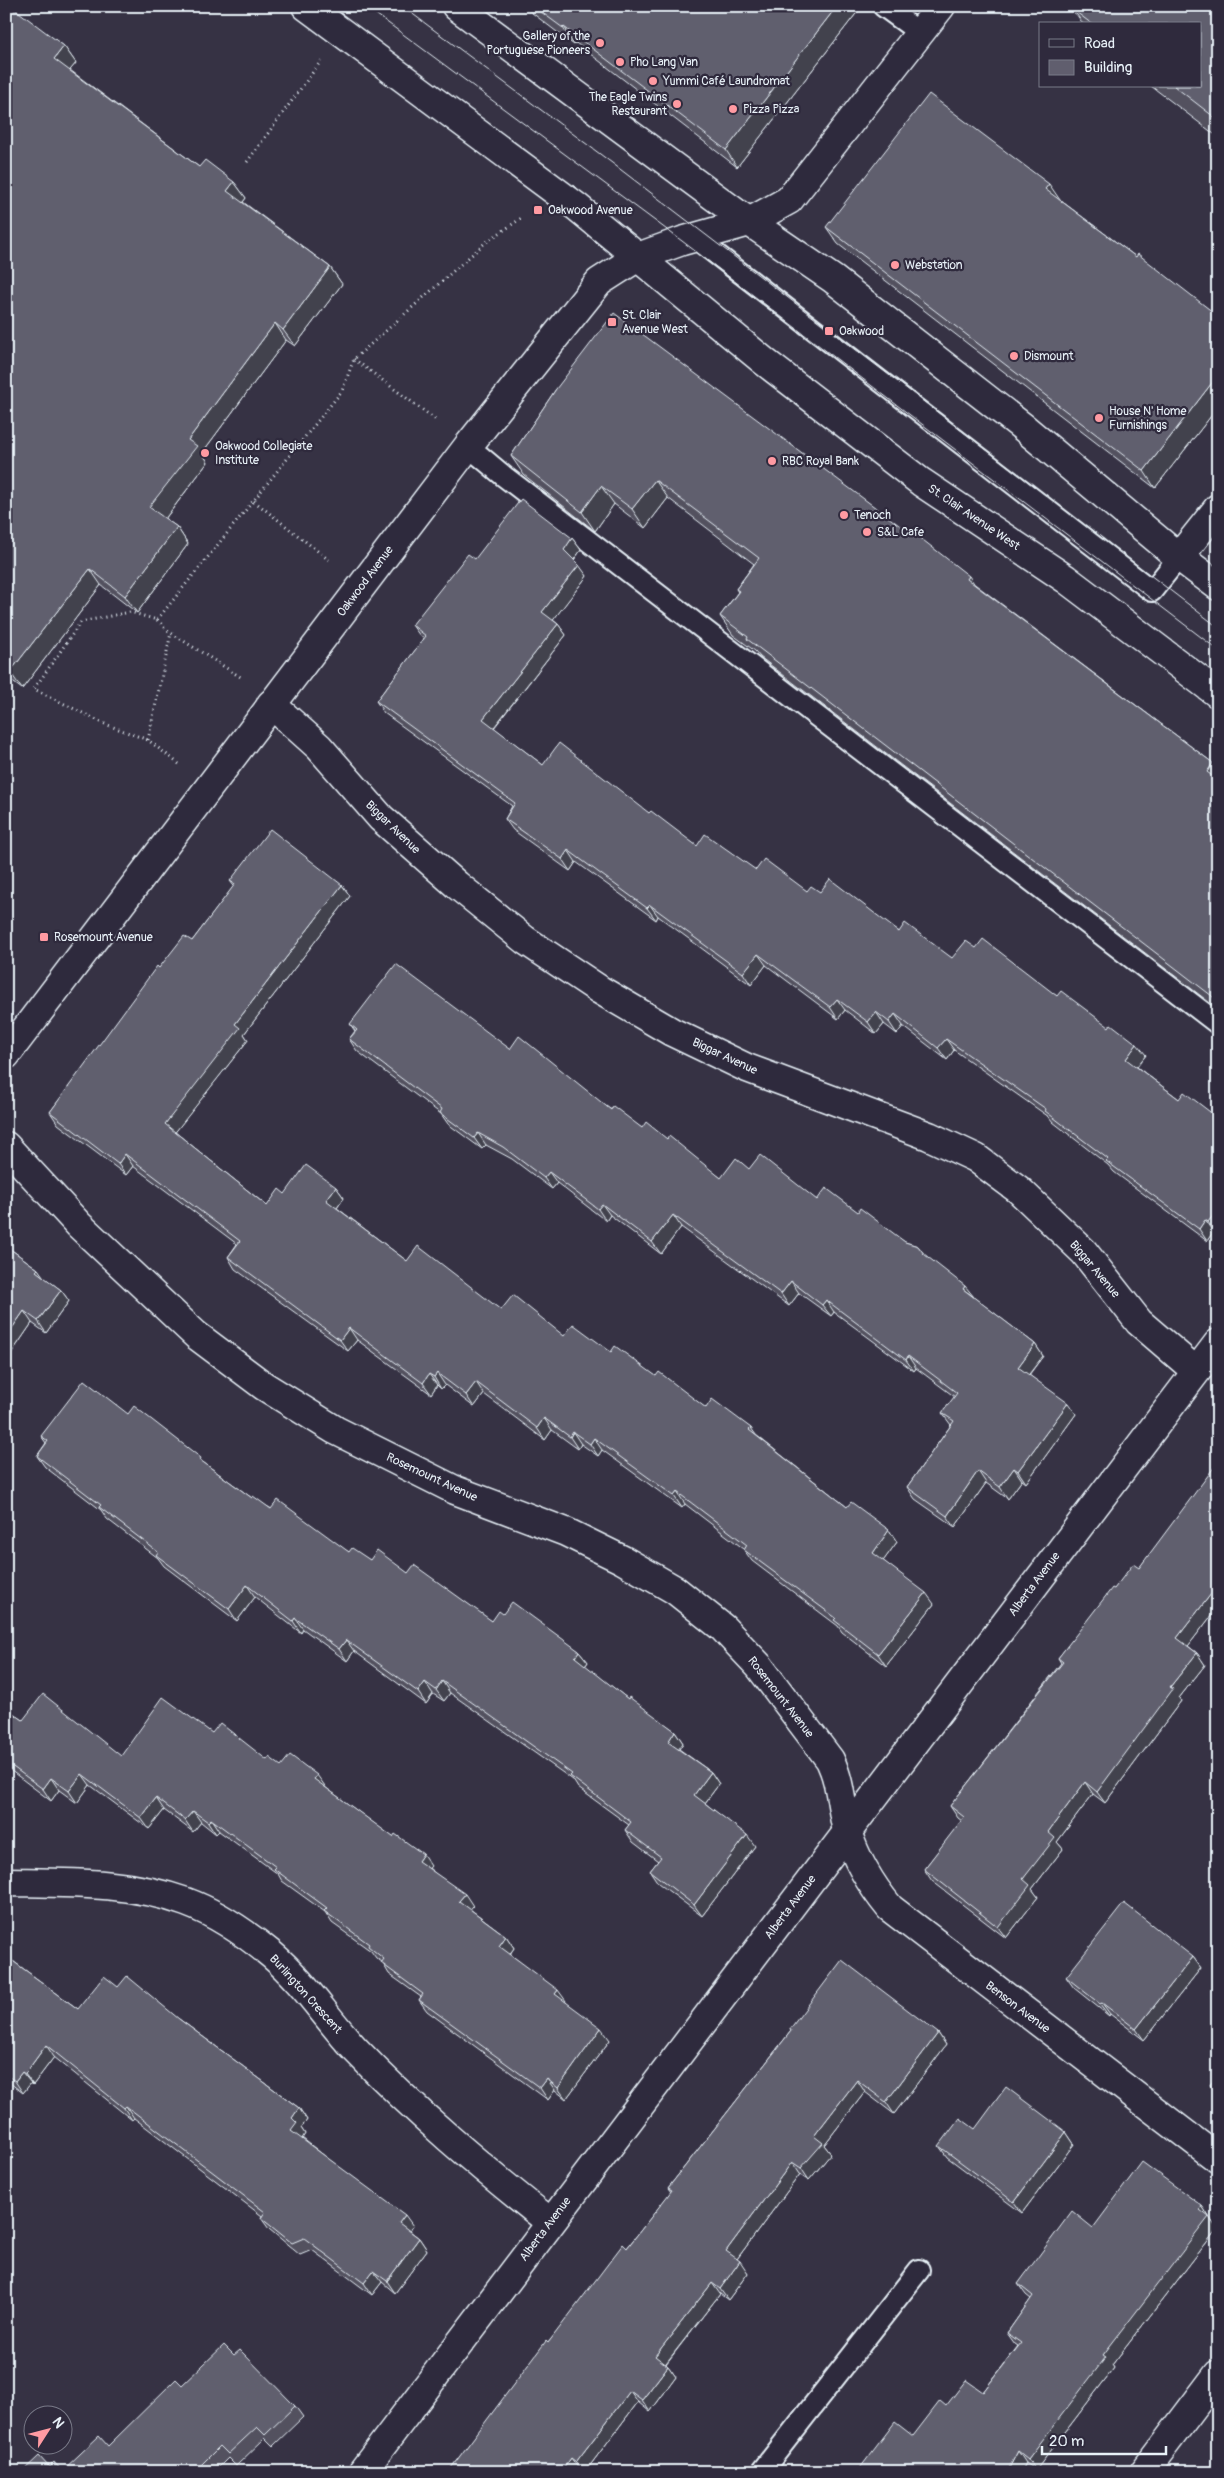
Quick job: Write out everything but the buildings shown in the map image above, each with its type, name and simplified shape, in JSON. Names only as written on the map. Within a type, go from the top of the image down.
[{"type":"street","name":"St. Clair Avenue West","points":[[306,6],[577,207],[765,362],[921,482],[1066,579],[1218,694]]},
{"type":"street","points":[[456,6],[749,222],[833,279],[1008,415],[1179,557],[1218,586]]},
{"type":"street","name":"Oakwood Avenue","points":[[6,1055],[468,446],[599,282],[638,257],[694,237],[749,222],[789,200],[941,6]]},
{"type":"street","points":[[1179,557],[1218,508]]},
{"type":"street","name":"Biggar Avenue","points":[[271,704],[319,747],[381,818],[457,885],[525,940],[600,990],[672,1032],[747,1068],[929,1136],[976,1158],[1018,1190],[1084,1252],[1139,1322],[1196,1370]]},
{"type":"street","name":"Rosemount Avenue","points":[[6,1146],[79,1225],[196,1335],[264,1386],[335,1430],[455,1490],[566,1532],[623,1560],[676,1590],[716,1622],[759,1666],[830,1760],[837,1775],[847,1831]]},
{"type":"street","name":"Alberta Avenue","points":[[362,2472],[1218,1343]]},
{"type":"street","name":"Benson Avenue","points":[[847,1831],[867,1879],[890,1908],[1218,2159]]},
{"type":"street","name":"Burlington Crescent","points":[[6,1882],[82,1883],[135,1888],[186,1902],[224,1922],[273,1956],[355,2049],[434,2126],[550,2222]]},
{"type":"street","points":[[1144,2472],[1218,2374]]},
{"type":"lane","points":[[883,6],[920,33]]},
{"type":"lane","points":[[694,237],[1152,591],[1179,557]]},
{"type":"lane","points":[[468,446],[544,508],[1218,1024]]},
{"type":"lane","points":[[761,2472],[919,2270]]},
{"type":"path","points":[[247,162],[321,60]]},
{"type":"path","points":[[157,620],[342,391],[354,359],[471,255],[524,217]]},
{"type":"path","points":[[354,359],[436,420]]},
{"type":"path","points":[[254,501],[329,560]]},
{"type":"path","points":[[179,764],[148,740],[105,724],[34,689],[81,622],[130,612],[157,620],[171,633],[242,678]]},
{"type":"path","points":[[148,740],[171,633]]},
{"type":"tram line","points":[[365,6],[682,241],[1218,650]]},
{"type":"tram line","points":[[402,6],[612,163],[1218,627]]},
{"type":"place","name":"Gallery of the Portuguese Pioneers","points":[[600,43]]},
{"type":"place","name":"Pho Lang Van","points":[[620,62]]},
{"type":"place","name":"Yummi Café Laundromat","points":[[653,81]]},
{"type":"place","name":"The Eagle Twins Restaurant","points":[[677,104]]},
{"type":"place","name":"Pizza Pizza","points":[[733,109]]},
{"type":"place","name":"Oakwood Avenue","points":[[538,210]]},
{"type":"place","name":"Webstation","points":[[895,265]]},
{"type":"place","name":"St. Clair Avenue West","points":[[612,322]]},
{"type":"place","name":"Oakwood","points":[[829,331]]},
{"type":"place","name":"Dismount","points":[[1014,356]]},
{"type":"place","name":"House N' Home Furnishings","points":[[1099,418]]},
{"type":"place","name":"Oakwood Collegiate Institute","points":[[205,453]]},
{"type":"place","name":"RBC Royal Bank","points":[[772,461]]},
{"type":"place","name":"Tenoch","points":[[844,515]]},
{"type":"place","name":"S&L Cafe","points":[[867,532]]},
{"type":"place","name":"Rosemount Avenue","points":[[44,937]]}]
